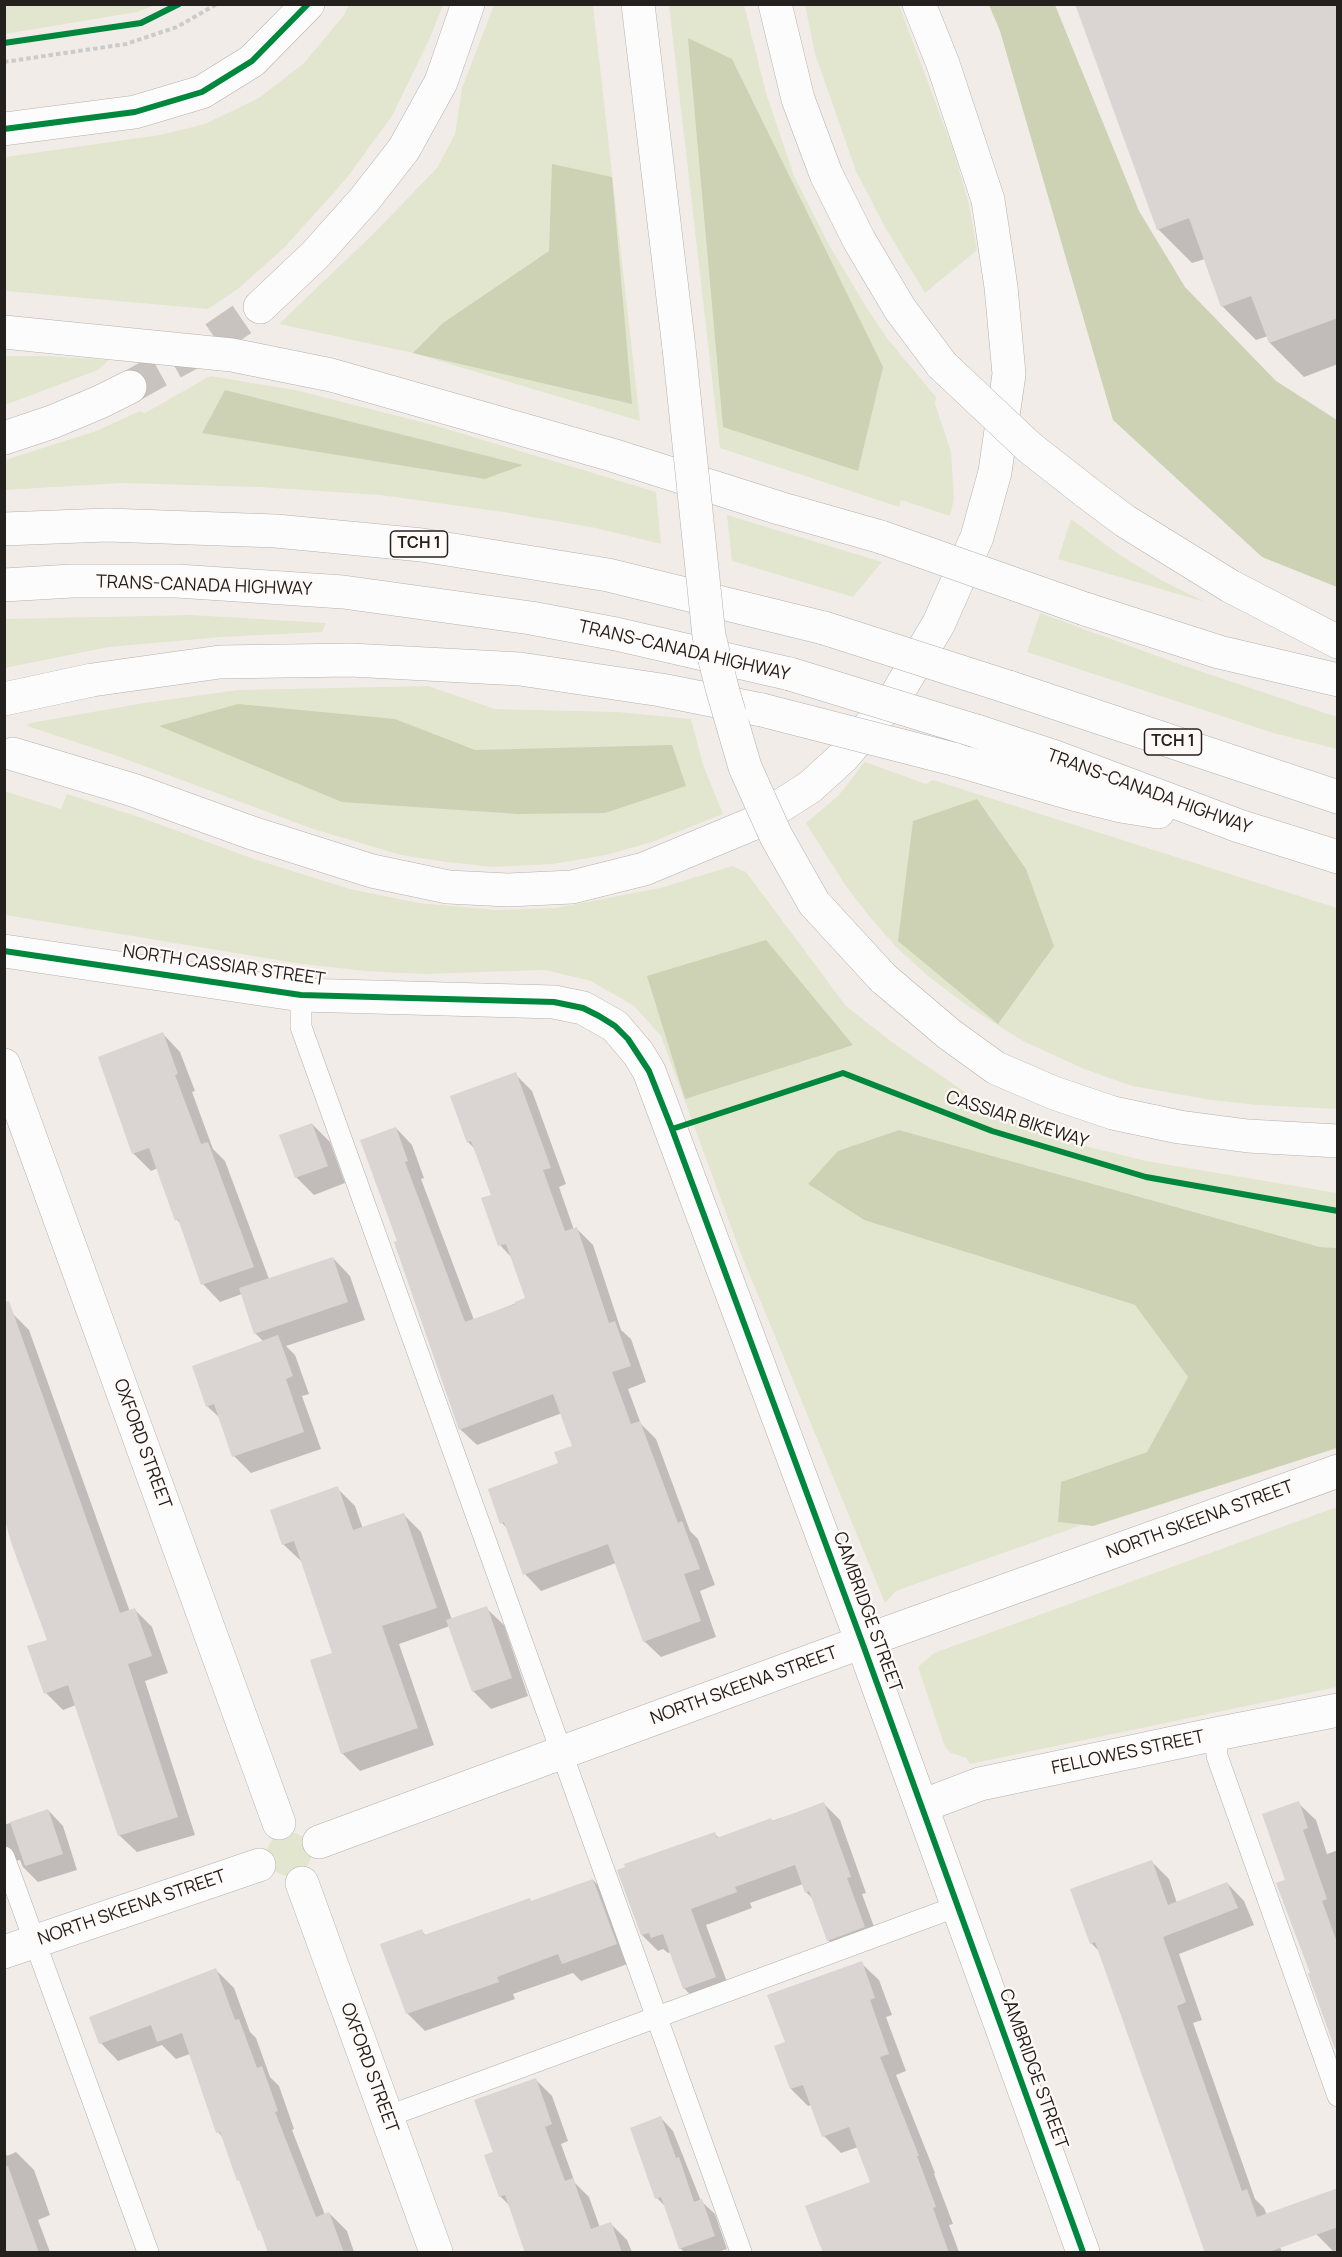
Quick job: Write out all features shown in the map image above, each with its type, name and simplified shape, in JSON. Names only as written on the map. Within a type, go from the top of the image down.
[{"type":"main road","points":[[4,129],[135,112],[202,92],[252,61],[308,4]]},
{"type":"main road","points":[[260,307],[315,255],[365,199],[404,149],[441,82],[468,4]]},
{"type":"main road","points":[[638,4],[679,348],[709,636],[745,766],[776,836],[814,903],[883,978],[949,1034],[996,1068],[1054,1093],[1113,1113],[1179,1127],[1248,1136],[1338,1141]]},
{"type":"main road","points":[[775,4],[798,99],[826,174],[859,240],[894,299],[942,365],[1029,447],[1125,521],[1220,580],[1338,642]]},
{"type":"main road","points":[[13,754],[133,790],[252,833],[372,871],[448,887],[508,890],[572,887],[644,869],[752,824],[810,787],[843,757],[897,694],[939,623],[977,537],[995,472],[1005,406],[1009,374],[1001,287],[988,200],[943,64],[919,4]]},
{"type":"main road","points":[[4,332],[232,355],[331,375],[612,455],[779,508],[881,537],[1085,609],[1219,652],[1338,680]]},
{"type":"main road","points":[[4,438],[52,422],[130,387]]},
{"type":"main road","name":"TCH 1","points":[[4,529],[107,525],[276,531],[422,545],[608,575],[824,628],[1338,797]]},
{"type":"main road","name":"TRANS-CANADA HIGHWAY","points":[[4,585],[72,581],[177,581],[343,592],[531,618],[616,634],[790,674],[976,731],[1055,757],[1239,826],[1338,857]]},
{"type":"main road","points":[[4,699],[92,680],[220,662],[351,660],[520,669],[661,690],[762,710],[953,759],[1121,806],[1239,826]]},
{"type":"main road","name":"NORTH CASSIAR STREET","points":[[4,951],[301,995],[554,1002],[583,1008]]},
{"type":"main road","name":"CAMBRIDGE STREET","points":[[583,1008],[615,1026],[638,1053],[649,1071],[862,1642],[1083,2253]]},
{"type":"main road","name":"OXFORD STREET","points":[[4,1065],[279,1823]]},
{"type":"main road","name":"NORTH SKEENA STREET","points":[[319,1842],[862,1642],[1338,1471]]},
{"type":"main road","name":"FELLOWES STREET","points":[[922,1806],[980,1784],[1338,1710]]},
{"type":"main road","points":[[288,1821],[302,1823],[312,1831],[319,1842],[322,1855],[318,1867],[311,1877],[302,1883],[288,1886],[276,1883],[265,1875],[259,1865],[257,1852],[260,1841],[266,1831],[279,1823],[288,1821]]},
{"type":"main road","name":"NORTH SKEENA STREET","points":[[4,1952],[259,1865]]},
{"type":"main road","name":"OXFORD STREET","points":[[302,1883],[436,2253]]},
{"type":"lane","points":[[301,995],[301,1027],[741,2253]]},
{"type":"lane","points":[[1216,1734],[1217,1756],[1338,2096]]},
{"type":"lane","points":[[4,1857],[148,2253]]},
{"type":"lane","points":[[386,2117],[958,1906]]},
{"type":"path","points":[[4,62],[126,44],[177,27],[217,4]]},
{"type":"green space","points":[[5,4],[156,5],[137,12],[5,34]]},
{"type":"green space","points":[[349,5],[443,5],[429,40],[392,116],[346,179],[285,247],[239,288],[208,309],[5,291],[5,157],[160,135],[205,124],[259,98],[304,63],[344,15]]},
{"type":"green space","points":[[494,5],[593,5],[640,421],[413,353],[279,324],[373,234],[437,168],[455,134],[462,88]]},
{"type":"green space","points":[[669,5],[744,5],[766,93],[794,176],[829,245],[865,305],[887,338],[936,397],[935,404],[951,452],[954,499],[950,516],[901,500],[899,507],[720,448]]},
{"type":"green space","points":[[805,5],[899,5],[953,149],[969,204],[977,250],[925,293],[886,229],[856,171],[815,54]]},
{"type":"green space","points":[[989,5],[1055,5],[1139,211],[1185,287],[1276,381],[1337,420],[1337,587],[1262,557],[1113,420],[1000,31]]},
{"type":"green space","points":[[688,38],[732,59],[883,367],[858,471],[723,427]]},
{"type":"green space","points":[[552,164],[612,177],[632,404],[413,353],[443,323],[549,251]]},
{"type":"green space","points":[[4,356],[109,360],[98,370],[5,405]]},
{"type":"green space","points":[[210,376],[295,390],[437,426],[656,492],[661,544],[596,528],[380,495],[258,487],[122,483],[5,490],[5,460],[96,431],[140,411],[145,413]]},
{"type":"green space","points":[[225,390],[523,465],[485,479],[202,433]]},
{"type":"green space","points":[[727,515],[882,562],[853,597],[732,561]]},
{"type":"green space","points":[[1071,519],[1120,555],[1161,580],[1205,602],[1058,559]]},
{"type":"green space","points":[[1040,613],[1182,665],[1337,717],[1337,749],[1273,733],[1027,652]]},
{"type":"green space","points":[[192,615],[326,623],[322,632],[222,637],[109,647],[5,668],[5,619]]},
{"type":"green space","points":[[428,686],[495,709],[618,712],[691,719],[703,765],[723,814],[652,842],[606,855],[553,864],[493,867],[446,862],[401,855],[313,829],[120,757],[27,726],[30,723],[144,703],[238,690]]},
{"type":"green space","points":[[238,704],[395,719],[475,750],[672,745],[686,786],[605,813],[518,814],[342,802],[159,726]]},
{"type":"green space","points":[[865,762],[926,784],[933,780],[1337,908],[1337,1109],[1211,1100],[1132,1086],[1084,1069],[1023,1041],[969,1007],[928,976],[897,948],[845,885],[806,823],[838,796]]},
{"type":"green space","points":[[4,791],[61,809],[67,794],[142,818],[254,859],[350,889],[419,903],[497,910],[555,908],[660,888],[732,866],[746,872],[846,1006],[892,1042],[972,1097],[1017,1120],[1081,1145],[1146,1161],[1337,1193],[1337,1248],[1320,1247],[899,1130],[838,1152],[808,1184],[864,1220],[1135,1305],[1188,1377],[1147,1452],[1061,1482],[1058,1522],[1082,1525],[896,1591],[885,1603],[741,1254],[661,1036],[634,1006],[591,981],[545,970],[424,974],[365,971],[302,964],[5,915]]},
{"type":"green space","points":[[977,799],[1026,869],[1054,946],[998,1024],[898,941],[913,821]]},
{"type":"green space","points":[[766,940],[853,1045],[685,1099],[647,976]]},
{"type":"green space","points":[[899,1130],[1320,1247],[1337,1248],[1337,1448],[1093,1526],[1058,1522],[1061,1482],[1147,1452],[1188,1377],[1135,1305],[864,1220],[808,1184],[838,1151]]},
{"type":"green space","points":[[1337,1507],[1337,1687],[970,1764],[966,1758],[951,1753],[945,1747],[918,1667],[934,1653]]},
{"type":"green space","points":[[289,1832],[298,1833],[305,1838],[310,1845],[310,1863],[305,1870],[298,1875],[289,1876],[280,1875],[273,1870],[268,1863],[267,1854],[268,1845],[273,1838],[280,1833]]},
{"type":"building","points":[[1075,4],[1338,4],[1338,318],[1269,343],[1251,296],[1221,307],[1189,218],[1157,230]]},
{"type":"building","points":[[163,1032],[178,1074],[175,1075],[201,1144],[208,1142],[254,1267],[201,1285],[178,1219],[175,1221],[149,1148],[132,1154],[98,1057]]},
{"type":"building","points":[[516,1072],[551,1168],[543,1170],[565,1231],[577,1227],[609,1323],[615,1321],[631,1366],[612,1372],[631,1424],[640,1421],[678,1523],[682,1521],[700,1569],[684,1574],[701,1621],[643,1642],[608,1544],[523,1575],[504,1522],[500,1524],[488,1489],[558,1463],[554,1452],[572,1446],[553,1394],[459,1430],[394,1242],[397,1241],[360,1140],[396,1127],[408,1161],[405,1162],[465,1322],[515,1304],[525,1298],[506,1244],[498,1246],[481,1198],[491,1195],[471,1141],[467,1143],[450,1096]]},
{"type":"building","points":[[312,1123],[328,1166],[295,1178],[279,1135]]},
{"type":"building","points":[[333,1257],[348,1302],[254,1334],[239,1288]]},
{"type":"building","points":[[9,1301],[120,1613],[135,1608],[152,1656],[128,1664],[178,1817],[118,1836],[68,1685],[44,1694],[27,1646],[47,1640],[4,1517],[4,1302]]},
{"type":"building","points":[[278,1335],[293,1376],[286,1379],[304,1432],[232,1457],[214,1404],[206,1407],[192,1366]]},
{"type":"building","points":[[338,1486],[353,1530],[404,1513],[437,1608],[382,1626],[418,1728],[341,1754],[310,1660],[332,1653],[294,1541],[282,1545],[270,1510]]},
{"type":"building","points":[[487,1606],[512,1678],[472,1692],[446,1620]]},
{"type":"building","points":[[1299,1801],[1308,1828],[1303,1830],[1327,1899],[1322,1901],[1338,1945],[1338,2048],[1335,2049],[1308,1974],[1310,1973],[1276,1883],[1285,1880],[1262,1814]]},
{"type":"building","points":[[824,1802],[851,1877],[847,1878],[865,1927],[827,1941],[809,1891],[805,1893],[795,1865],[735,1887],[737,1892],[691,1909],[716,1977],[683,1989],[663,1934],[651,1938],[649,1933],[641,1935],[617,1870],[625,1867],[624,1864],[715,1832],[717,1838]]},
{"type":"building","points":[[48,1809],[63,1854],[25,1866],[10,1822]]},
{"type":"building","points":[[1152,1860],[1168,1905],[1227,1882],[1238,1908],[1163,1937],[1186,2002],[1177,2006],[1242,2191],[1247,2189],[1257,2217],[1338,2188],[1338,2227],[1266,2253],[1205,2253],[1095,1942],[1090,1944],[1070,1889]]},
{"type":"building","points":[[593,1879],[617,1944],[562,1964],[558,1954],[497,1977],[499,1982],[406,2014],[380,1944],[422,1929],[424,1935]]},
{"type":"building","points":[[862,1961],[875,1998],[870,2000],[889,2054],[880,2057],[919,2156],[917,2156],[936,2207],[933,2208],[949,2253],[823,2253],[805,2206],[870,2182],[849,2127],[822,2137],[803,2085],[790,2089],[774,2046],[785,2042],[767,1995]]},
{"type":"building","points":[[216,1968],[235,2020],[239,2019],[257,2068],[262,2066],[278,2111],[275,2112],[316,2217],[329,2212],[344,2253],[268,2253],[239,2180],[237,2181],[220,2132],[216,2133],[182,2033],[157,2042],[151,2025],[99,2044],[89,2017]]},
{"type":"building","points":[[536,2078],[552,2124],[545,2127],[565,2181],[573,2178],[591,2229],[611,2222],[622,2253],[525,2253],[505,2195],[499,2197],[484,2155],[493,2152],[474,2100]]},
{"type":"building","points":[[661,2116],[676,2158],[679,2157],[694,2202],[702,2199],[715,2236],[679,2249],[661,2197],[655,2199],[630,2128]]},
{"type":"building","points":[[8,2166],[39,2253],[4,2253],[4,2167]]},
{"type":"tunnel","points":[[130,387],[200,348],[260,307]]},
{"type":"cycle path","points":[[4,43],[141,23],[179,4]]},
{"type":"cycle path","points":[[4,129],[135,112],[202,92],[252,61],[308,4]]},
{"type":"cycle path","points":[[4,951],[301,995],[554,1002],[583,1008],[615,1026],[628,1039],[649,1071],[672,1129],[862,1642],[1083,2252]]},
{"type":"cycle path","name":"CASSIAR BIKEWAY","points":[[672,1129],[843,1073],[992,1131],[1146,1177],[1338,1211]]}]
